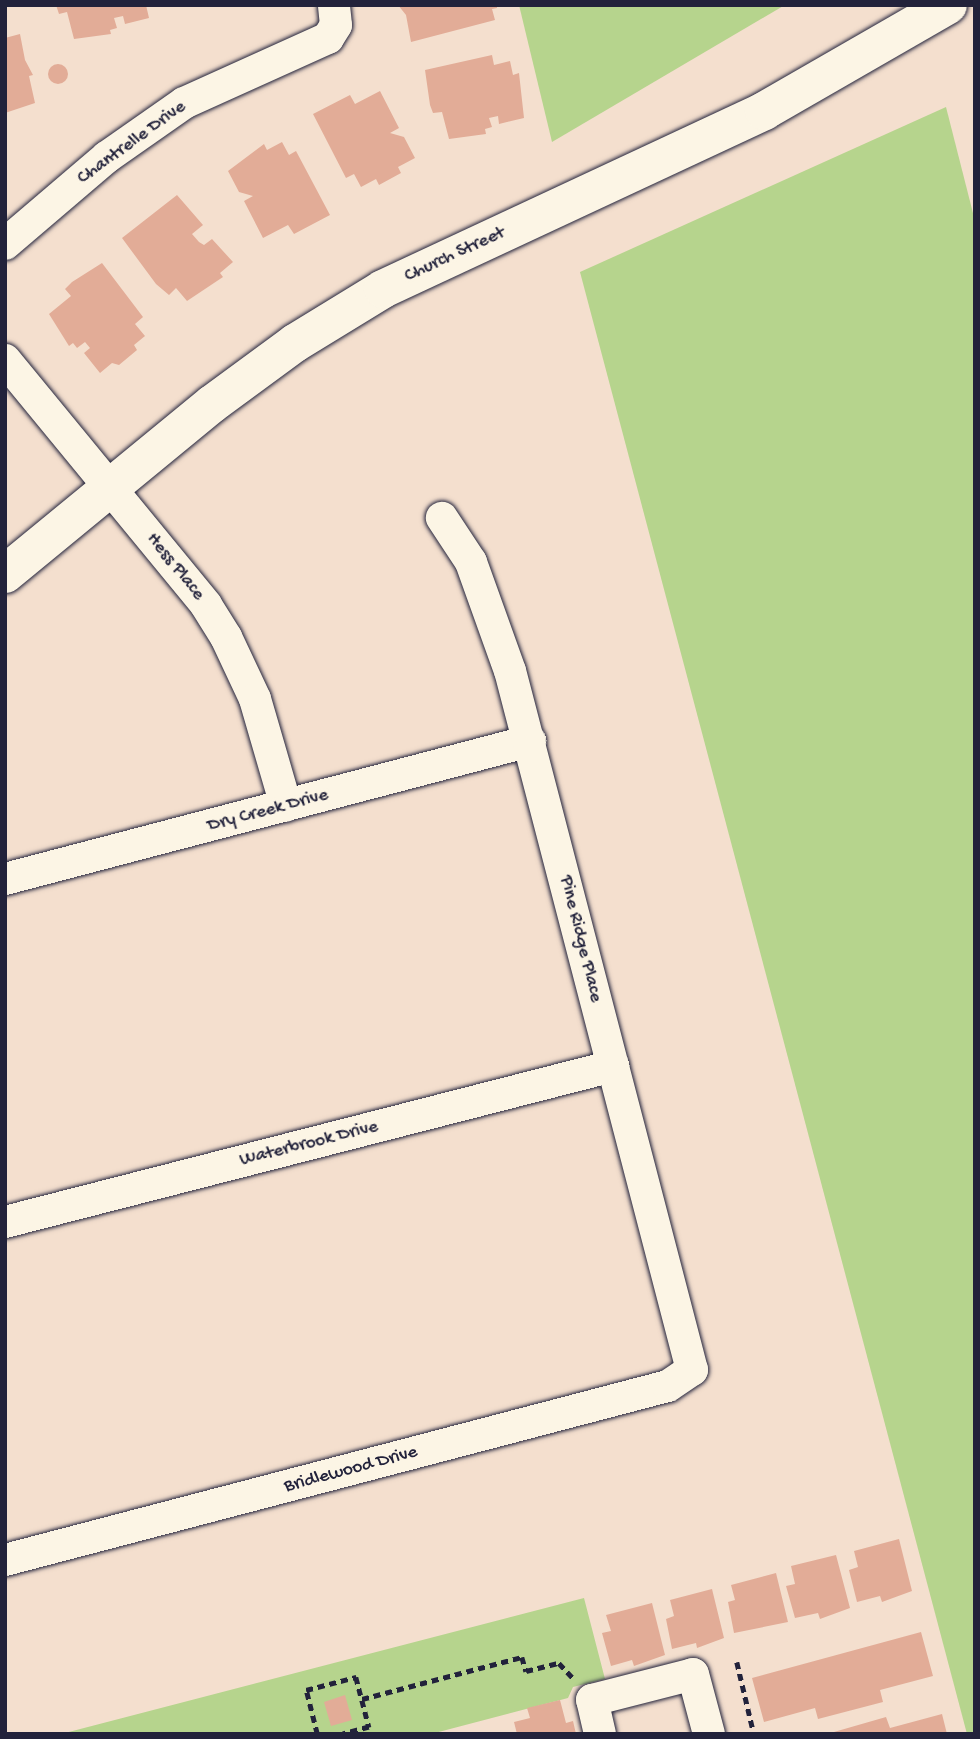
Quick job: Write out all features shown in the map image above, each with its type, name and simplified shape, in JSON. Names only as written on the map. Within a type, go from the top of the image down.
[{"type":"main road","name":"Church Street","points":[[5,574],[212,404],[295,343],[383,289],[764,111],[948,5]]},
{"type":"street","name":"Chantrelle Drive","points":[[5,244],[145,128],[218,85],[319,44],[334,31],[335,12]]},
{"type":"street","name":"Hess Place","points":[[5,360],[206,605],[226,637],[255,699],[286,806]]},
{"type":"street","name":"Pine Ridge Place","points":[[442,518],[471,562],[530,741],[692,1370]]},
{"type":"street","name":"Dry Creek Drive","points":[[5,878],[530,741]]},
{"type":"street","name":"Waterbrook Drive","points":[[5,1222],[613,1066]]},
{"type":"street","name":"Bridlewood Drive","points":[[5,1560],[667,1386],[692,1370]]},
{"type":"street","points":[[600,1734],[592,1700],[693,1674],[709,1734]]},
{"type":"path","points":[[362,1699],[522,1657],[526,1671],[559,1663],[592,1700]]},
{"type":"path","points":[[737,1662],[754,1734]]},
{"type":"path","points":[[317,1734],[306,1690],[356,1677],[369,1727],[344,1734]]},
{"type":"green space","points":[[519,5],[785,5],[552,142]]},
{"type":"green space","points":[[946,107],[975,221],[975,1734],[967,1734],[580,272]]},
{"type":"green space","points":[[584,1598],[605,1679],[573,1687],[568,1698],[431,1734],[61,1734]]},
{"type":"building","points":[[56,5],[146,5],[149,18],[125,24],[123,16],[114,18],[117,28],[110,30],[111,34],[74,39],[67,12],[59,14]]},
{"type":"building","points":[[398,5],[497,5],[497,8],[492,9],[495,20],[411,42],[406,15]]},
{"type":"building","points":[[20,34],[25,60],[33,75],[29,76],[35,103],[5,113],[5,38]]},
{"type":"building","points":[[492,55],[494,65],[510,61],[513,75],[519,73],[524,118],[499,124],[498,116],[489,118],[492,127],[485,129],[486,134],[449,139],[442,112],[433,113],[430,105],[425,70]]},
{"type":"building","points":[[58,64],[65,67],[68,74],[65,81],[58,84],[51,81],[48,74],[51,67]]},
{"type":"building","points":[[380,91],[399,128],[390,133],[404,137],[415,158],[398,167],[401,173],[379,185],[376,179],[361,187],[354,174],[346,178],[313,114],[350,95],[355,104]]},
{"type":"building","points":[[282,142],[289,155],[296,151],[330,215],[294,234],[288,225],[263,238],[244,201],[253,196],[239,192],[228,171],[264,144],[267,150]]},
{"type":"building","points":[[177,195],[203,225],[192,234],[204,245],[212,239],[233,262],[220,273],[223,277],[187,301],[176,288],[169,295],[156,284],[122,238]]},
{"type":"building","points":[[102,263],[143,317],[135,324],[145,336],[134,345],[137,350],[119,365],[112,363],[100,373],[84,353],[90,348],[85,342],[77,348],[73,343],[69,346],[49,314],[71,296],[65,289],[72,282]]},
{"type":"building","points":[[899,1539],[912,1591],[882,1602],[880,1596],[857,1602],[849,1570],[858,1567],[854,1551]]},
{"type":"building","points":[[836,1555],[850,1608],[820,1619],[818,1613],[795,1618],[786,1586],[795,1584],[791,1566]]},
{"type":"building","points":[[776,1573],[788,1622],[734,1633],[728,1602],[735,1600],[731,1585]]},
{"type":"building","points":[[712,1589],[724,1638],[697,1648],[696,1643],[672,1649],[666,1619],[674,1616],[670,1600]]},
{"type":"building","points":[[652,1603],[665,1655],[634,1666],[632,1660],[611,1666],[602,1633],[611,1631],[606,1615]]},
{"type":"building","points":[[921,1632],[933,1676],[880,1690],[883,1702],[818,1719],[815,1708],[764,1722],[752,1678]]},
{"type":"building","points":[[345,1695],[352,1720],[331,1726],[324,1702]]},
{"type":"building","points":[[560,1700],[566,1723],[573,1721],[576,1734],[517,1734],[514,1722],[530,1718],[527,1708]]},
{"type":"building","points":[[942,1714],[947,1734],[827,1734],[886,1717],[890,1728]]}]
